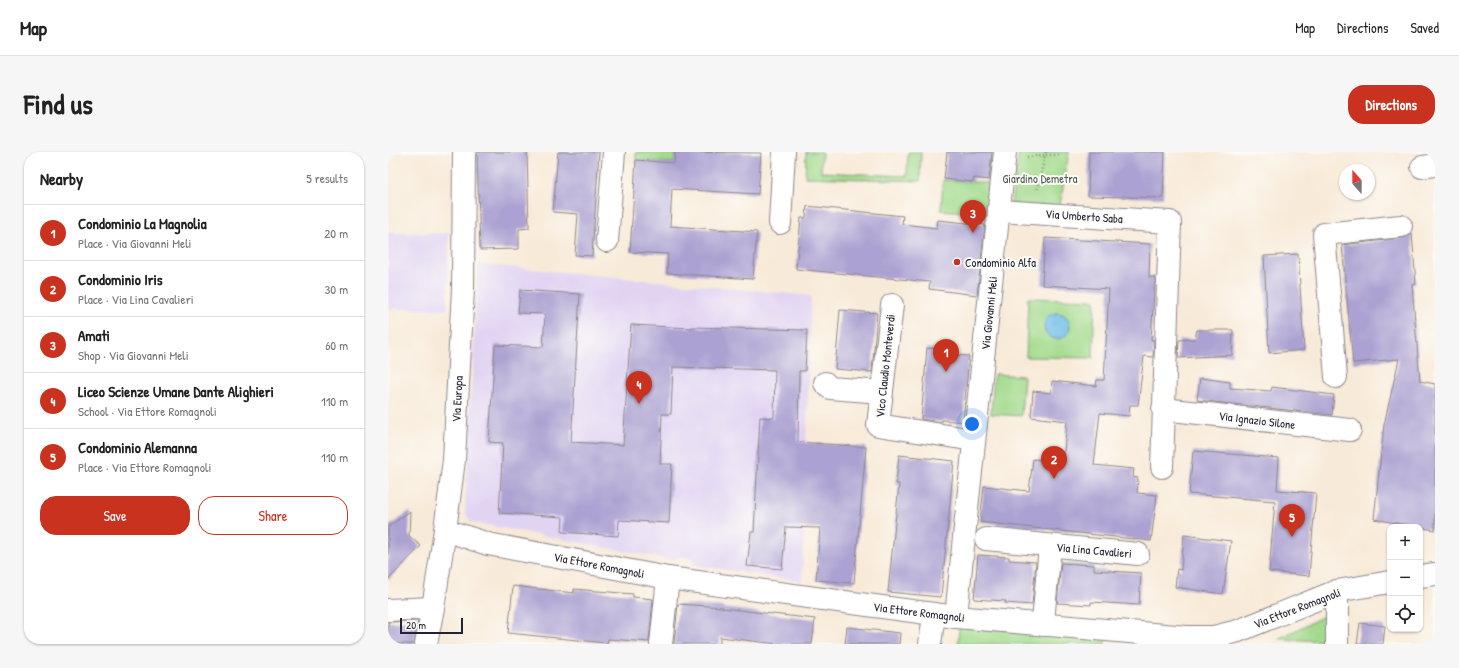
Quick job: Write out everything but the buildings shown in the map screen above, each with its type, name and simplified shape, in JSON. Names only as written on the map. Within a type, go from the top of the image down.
[{"type":"street","name":"Via Europa","points":[[426,644],[434,608],[454,460],[463,289],[464,152]]},
{"type":"street","points":[[607,241],[614,152]]},
{"type":"street","points":[[780,223],[784,152]]},
{"type":"street","name":"Via Giovanni Meli","points":[[956,617],[1005,156]]},
{"type":"street","name":"Via Umberto Saba","points":[[999,211],[1170,222],[1163,409]]},
{"type":"street","points":[[1336,377],[1324,234],[1401,226]]},
{"type":"street","name":"Vico Claudio Monteverdi","points":[[892,305],[878,425],[974,440]]},
{"type":"street","points":[[825,383],[830,388],[882,392]]},
{"type":"street","points":[[1162,467],[1163,409]]},
{"type":"street","name":"Via Ignazio Silone","points":[[1163,409],[1350,430]]},
{"type":"street","name":"Via Ettore Romagnoli","points":[[445,530],[488,544],[668,578],[934,615],[1187,637],[1244,638],[1337,591],[1387,583]]},
{"type":"street","name":"Via Lina Cavalieri","points":[[986,540],[1138,554]]},
{"type":"street","name":"Via Lina Cavalieri","points":[[1044,625],[1050,546]]},
{"type":"street","points":[[1423,576],[1435,574]]},
{"type":"street","points":[[661,644],[668,578]]},
{"type":"street","points":[[1337,591],[1337,644]]},
{"type":"street","points":[[388,610],[434,608]]},
{"type":"street","points":[[930,644],[934,615]]},
{"type":"path","points":[[1032,213],[1045,154]]},
{"type":"path","points":[[1005,156],[1060,154]]},
{"type":"shaded area","points":[[388,233],[449,233],[447,309],[388,309]]},
{"type":"shaded area","points":[[478,264],[811,296],[802,581],[695,565],[691,558],[680,556],[673,560],[471,522],[465,512]]},
{"type":"green space","points":[[636,152],[675,152],[674,163],[636,160]]},
{"type":"green space","points":[[806,152],[822,152],[821,172],[907,176],[908,152],[921,152],[920,181],[805,177]]},
{"type":"green space","name":"Giardino Demetra","points":[[1019,152],[1069,152],[1060,206],[1011,204]]},
{"type":"green space","points":[[943,180],[993,183],[990,214],[941,210]]},
{"type":"green space","points":[[1028,298],[1095,300],[1093,358],[1026,357]]},
{"type":"green space","points":[[994,374],[1024,376],[1021,416],[991,414]]},
{"type":"green space","points":[[1328,614],[1326,641],[1278,639]]},
{"type":"green space","points":[[959,625],[1105,637],[1105,644],[958,644]]},
{"type":"water","points":[[1057,313],[1066,317],[1070,326],[1066,335],[1057,339],[1048,335],[1044,326],[1048,317]]},
{"type":"place","name":"Amati","points":[[973,233]]},
{"type":"place","name":"Condominio Alfa","points":[[957,262]]},
{"type":"place","name":"Condominio La Magnolia","points":[[946,372]]},
{"type":"place","name":"Liceo Scienze Umane Dante Alighieri","points":[[639,404]]},
{"type":"place","name":"Condominio Iris","points":[[1054,479]]},
{"type":"place","name":"Condominio Alemanna","points":[[1292,537]]}]
